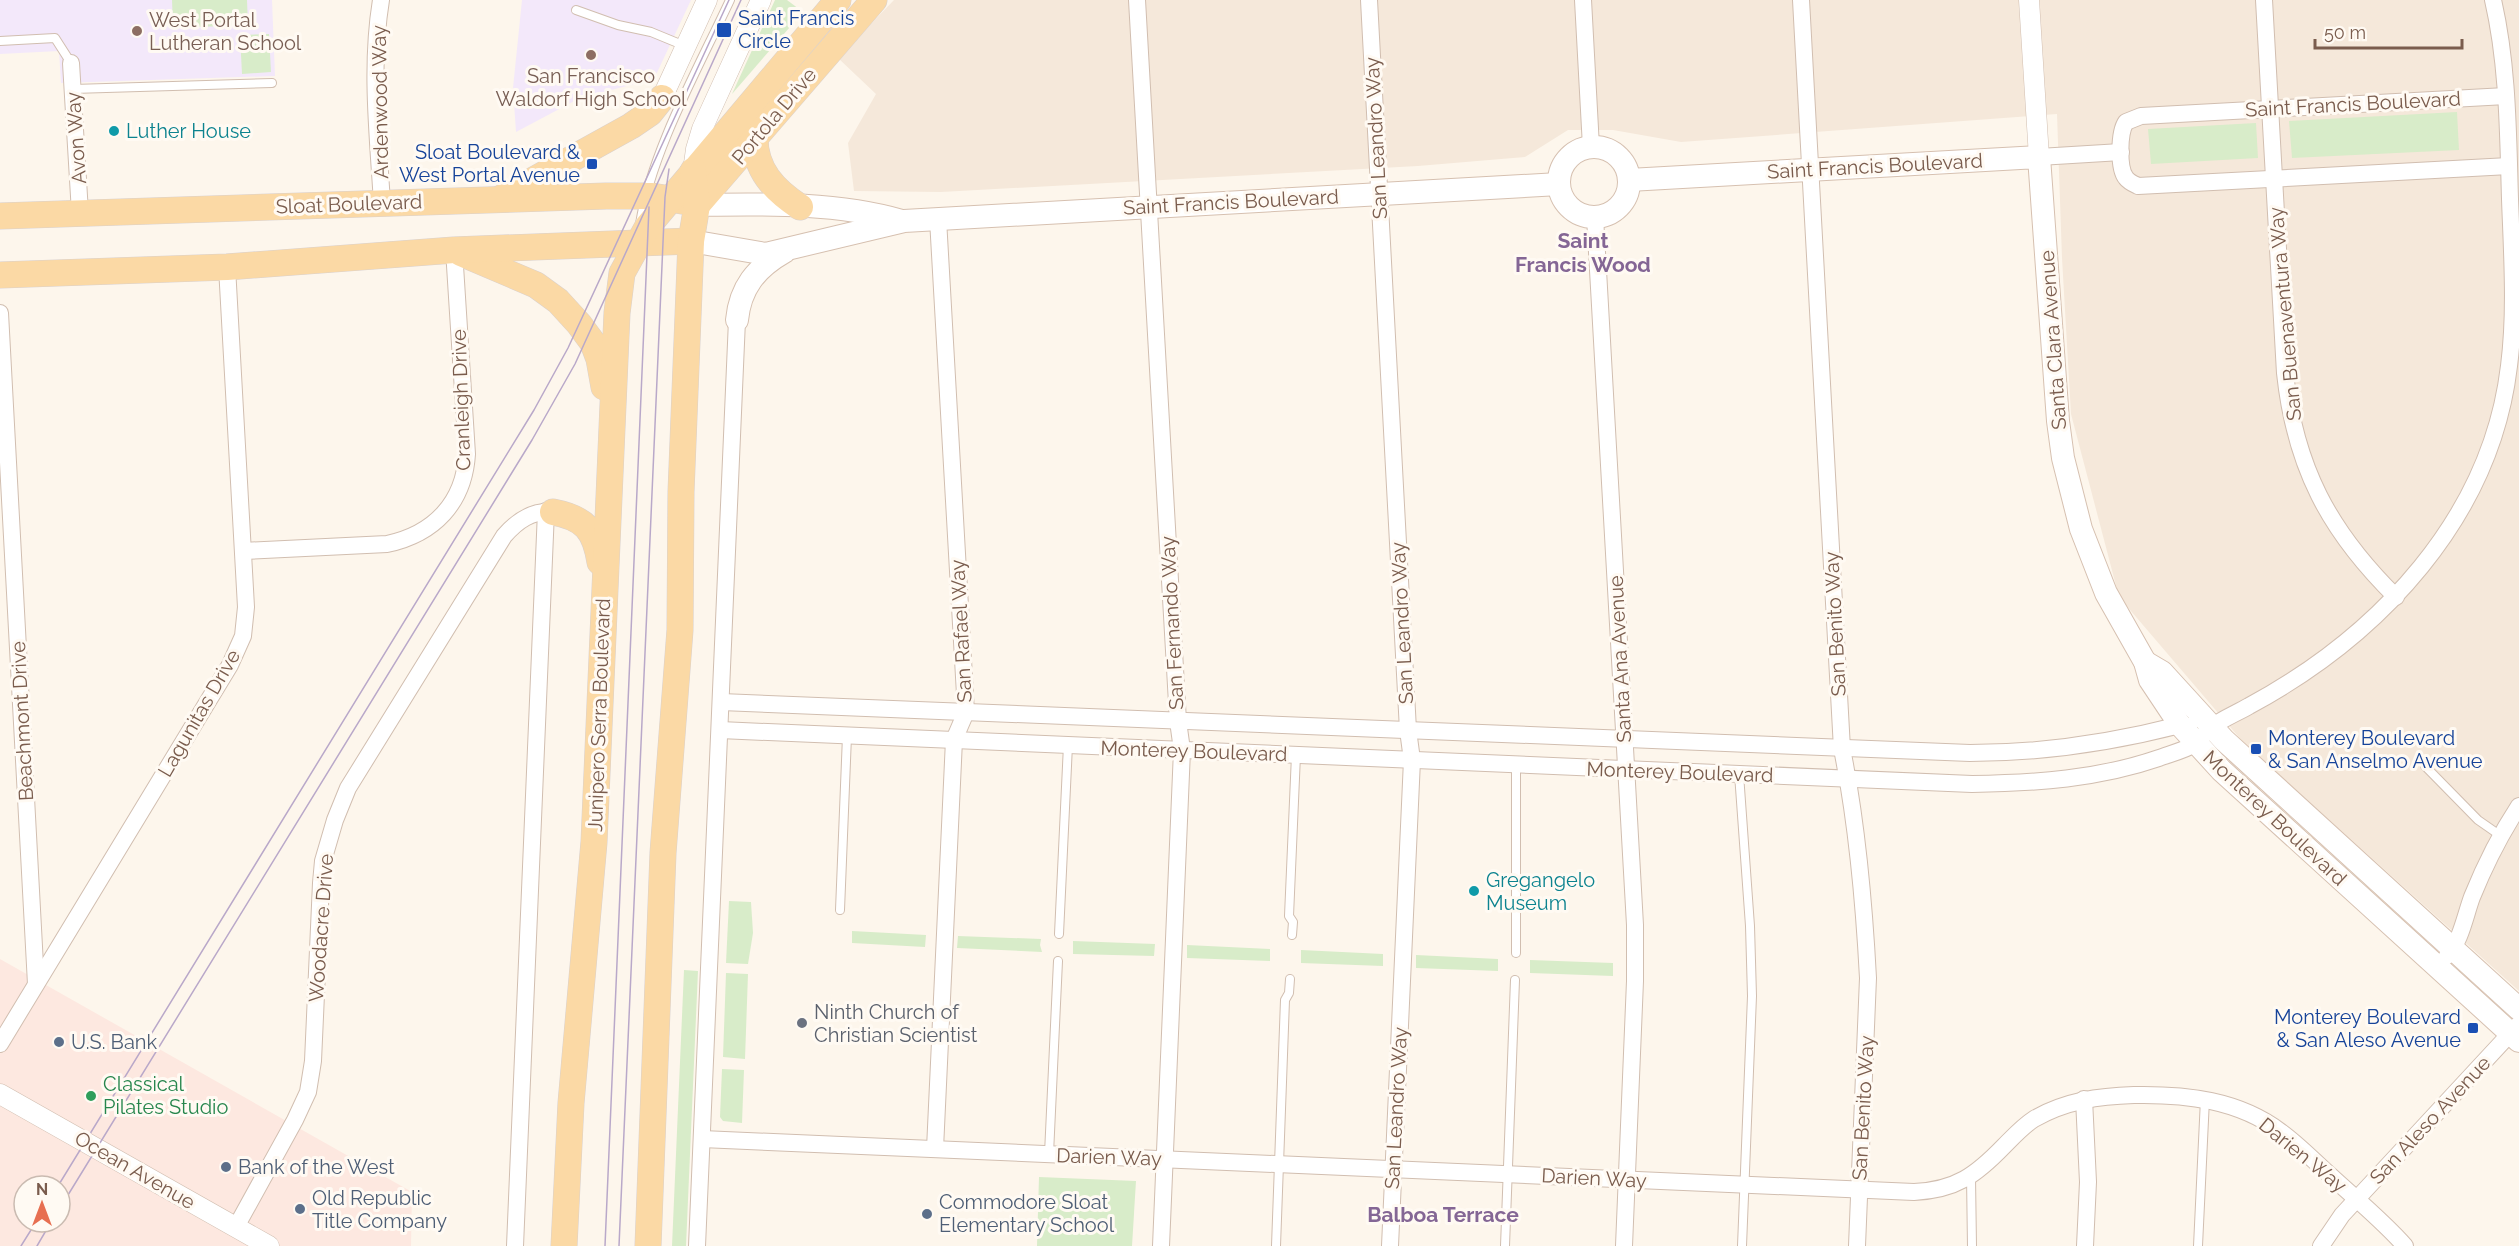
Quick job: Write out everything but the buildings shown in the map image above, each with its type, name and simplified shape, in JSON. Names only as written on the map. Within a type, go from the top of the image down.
[{"type":"main road","name":"Portola Drive","points":[[658,197],[693,171],[838,0]]},
{"type":"main road","name":"Portola Drive","points":[[697,205],[874,0]]},
{"type":"main road","points":[[497,200],[631,126],[650,113],[662,98]]},
{"type":"main road","points":[[756,138],[757,157],[767,180],[779,192],[819,213],[820,233],[812,244]]},
{"type":"main road","points":[[1591,147],[1605,148],[1617,156],[1625,166],[1629,180],[1627,194],[1620,205],[1608,213],[1595,217],[1570,208],[1562,197],[1558,184],[1560,170],[1567,159],[1578,150],[1591,147]]},
{"type":"main road","name":"Saint Francis Boulevard","points":[[1629,180],[2039,157]]},
{"type":"main road","name":"Santa Clara Avenue","points":[[2039,157],[2055,386],[2063,458],[2079,520],[2093,562],[2116,612],[2145,662],[2150,680],[2180,725],[2203,736]]},
{"type":"main road","points":[[648,1246],[663,853],[680,630],[681,492],[691,241],[697,205],[693,171]]},
{"type":"main road","name":"Saint Francis Boulevard","points":[[691,241],[758,254],[788,250],[904,221],[1558,184]]},
{"type":"main road","name":"Sloat Boulevard","points":[[0,216],[382,203],[658,197],[697,205]]},
{"type":"main road","name":"Junipero Serra Boulevard","points":[[564,1246],[571,1103],[594,842],[620,285],[626,264],[658,197]]},
{"type":"main road","name":"Saint Francis Boulevard","points":[[697,205],[862,210],[904,221]]},
{"type":"main road","points":[[0,275],[227,267],[454,250],[691,241]]},
{"type":"main road","points":[[454,250],[536,285],[558,301],[579,324],[597,351],[612,429]]},
{"type":"main road","points":[[736,320],[740,299],[748,282],[760,268],[788,250]]},
{"type":"main road","points":[[550,511],[580,521],[591,532],[598,548],[604,592]]},
{"type":"main road","name":"Santa Clara Avenue","points":[[2145,662],[2162,672],[2203,736]]},
{"type":"main road","name":"Monterey Boulevard","points":[[2203,736],[2454,949],[2519,1009]]},
{"type":"main road","name":"Monterey Boulevard","points":[[2203,736],[2221,770],[2438,967],[2516,1033]]},
{"type":"street","name":"Ardenwood Way","points":[[381,0],[375,76],[382,203]]},
{"type":"street","points":[[662,98],[707,0]]},
{"type":"street","points":[[693,171],[702,129],[761,0]]},
{"type":"street","name":"San Fernando Way","points":[[1137,0],[1178,721],[1182,750],[1161,1246]]},
{"type":"street","name":"San Leandro Way","points":[[1369,0],[1408,730],[1412,760],[1390,1246]]},
{"type":"street","points":[[1583,0],[1591,147]]},
{"type":"street","name":"San Benito Way","points":[[1801,0],[1842,749],[1848,779],[1868,978],[1857,1246]]},
{"type":"street","name":"Santa Clara Avenue","points":[[2029,0],[2039,157]]},
{"type":"street","name":"San Buenaventura Way","points":[[2264,0],[2285,373],[2296,439],[2319,499],[2336,527],[2368,569],[2396,597]]},
{"type":"street","points":[[2203,736],[2302,675],[2359,632],[2396,597],[2444,537],[2479,475],[2492,443],[2509,368],[2516,253],[2506,96],[2499,27],[2493,0]]},
{"type":"street","points":[[2499,27],[2503,0]]},
{"type":"street","name":"Avon Way","points":[[71,63],[80,213]]},
{"type":"street","name":"Saint Francis Boulevard","points":[[2506,96],[2133,118],[2122,127],[2120,134],[2122,171],[2125,177],[2138,186],[2509,166]]},
{"type":"street","name":"Saint Francis Boulevard","points":[[2039,157],[2121,152]]},
{"type":"street","name":"Santa Ana Avenue","points":[[1595,217],[1636,963],[1624,1246]]},
{"type":"street","name":"San Rafael Way","points":[[935,1149],[954,740],[966,712],[938,219]]},
{"type":"street","name":"Cranleigh Drive","points":[[243,551],[397,542],[424,531],[441,519],[452,504],[461,488],[466,471],[467,454],[454,250]]},
{"type":"street","name":"Lagunitas Drive","points":[[0,1044],[237,651],[246,621],[227,267]]},
{"type":"street","name":"Beachmont Drive","points":[[0,313],[36,984]]},
{"type":"street","points":[[697,1246],[736,320]]},
{"type":"street","points":[[515,1246],[550,511]]},
{"type":"street","name":"Woodacre Drive","points":[[236,1227],[308,1092],[313,1060],[321,883],[328,840],[348,788],[504,536],[523,518],[550,511]]},
{"type":"street","name":"Monterey Boulevard","points":[[721,702],[1970,753],[2052,751],[2180,725]]},
{"type":"street","name":"Monterey Boulevard","points":[[720,730],[1972,784],[2057,781],[2138,765],[2203,736]]},
{"type":"street","points":[[2438,967],[2454,949],[2472,897],[2500,836],[2519,806]]},
{"type":"street","name":"San Aleso Avenue","points":[[2321,1246],[2356,1199],[2516,1033]]},
{"type":"street","name":"Ocean Avenue","points":[[0,1094],[269,1246]]},
{"type":"street","name":"Darien Way","points":[[702,1139],[1932,1191],[1971,1177],[2032,1120],[2057,1108],[2112,1095],[2143,1095],[2205,1100],[2230,1105],[2257,1116],[2282,1132],[2405,1246]]},
{"type":"street","points":[[2084,1100],[2088,1182],[2085,1246]]},
{"type":"lane","points":[[658,197],[681,107],[730,0]]},
{"type":"lane","points":[[576,10],[625,27],[651,32],[686,46]]},
{"type":"lane","points":[[0,41],[56,38],[71,63]]},
{"type":"lane","points":[[73,89],[272,83]]},
{"type":"lane","points":[[840,910],[847,736]]},
{"type":"lane","points":[[1059,934],[1068,745]]},
{"type":"lane","points":[[1292,935],[1293,922],[1289,916],[1296,755]]},
{"type":"lane","points":[[1516,765],[1516,953]]},
{"type":"lane","points":[[2425,766],[2478,820],[2500,836]]},
{"type":"lane","points":[[1739,774],[1750,926],[1752,996],[1743,1246]]},
{"type":"lane","points":[[1049,1154],[1058,961]]},
{"type":"lane","points":[[1276,1246],[1285,1000],[1290,979]]},
{"type":"lane","points":[[1505,1246],[1515,980]]},
{"type":"lane","points":[[2198,1246],[2205,1100]]},
{"type":"lane","points":[[1971,1177],[1972,1246]]},
{"type":"shaded area","name":"West Portal Lutheran School","points":[[0,0],[272,0],[275,76],[61,83],[59,51],[0,54]]},
{"type":"shaded area","name":"San Francisco Waldorf High School","points":[[522,0],[691,0],[654,79],[580,98],[516,132],[513,88]]},
{"type":"shaded area","points":[[894,0],[2519,0],[2519,991],[2243,742],[2119,597],[2071,414],[2057,114],[1681,142],[1613,130],[1568,130],[1525,157],[1418,166],[941,192],[854,191],[848,143],[876,94],[838,58]]},
{"type":"shaded area","points":[[0,959],[412,1192],[411,1246],[0,1246]]},
{"type":"green space","points":[[172,0],[247,0],[248,25],[173,28]]},
{"type":"green space","points":[[775,0],[787,0],[803,12],[732,94]]},
{"type":"green space","points":[[269,34],[271,72],[242,74],[240,35]]},
{"type":"green space","points":[[2457,112],[2459,150],[2292,158],[2289,121]]},
{"type":"green space","points":[[2256,123],[2258,158],[2151,164],[2148,129]]},
{"type":"green space","points":[[729,901],[751,902],[753,933],[748,964],[726,963]]},
{"type":"green space","points":[[852,931],[926,935],[925,947],[852,943]]},
{"type":"green space","points":[[958,936],[1041,939],[1042,952],[957,948]]},
{"type":"green space","points":[[1073,941],[1155,944],[1154,956],[1073,954]]},
{"type":"green space","points":[[1187,945],[1270,949],[1270,961],[1187,958]]},
{"type":"green space","points":[[1301,950],[1383,954],[1383,966],[1301,963]]},
{"type":"green space","points":[[1416,955],[1498,959],[1498,971],[1416,968]]},
{"type":"green space","points":[[1530,960],[1613,963],[1613,976],[1530,973]]},
{"type":"green space","points":[[684,970],[698,971],[686,1246],[672,1246]]},
{"type":"green space","points":[[726,973],[748,974],[745,1059],[723,1057]]},
{"type":"green space","points":[[722,1069],[744,1070],[742,1123],[723,1121],[720,1117]]},
{"type":"green space","points":[[1039,1177],[1136,1181],[1132,1246],[1037,1246]]},
{"type":"tram line","points":[[65,1174],[534,410],[568,348],[729,0]]},
{"type":"tram line","points":[[72,1188],[532,440],[575,364],[741,0]]},
{"type":"tram line","points":[[619,1246],[665,197],[669,169]]},
{"type":"tram line","points":[[605,1246],[649,207]]},
{"type":"tram line","points":[[21,1246],[28,1234]]},
{"type":"tram line","points":[[37,1246],[44,1234]]},
{"type":"place","name":"Saint Francis Circle","points":[[724,30]]},
{"type":"place","name":"West Portal Lutheran School","points":[[137,31]]},
{"type":"place","name":"San Francisco Waldorf High School","points":[[591,55]]},
{"type":"place","name":"Luther House","points":[[114,131]]},
{"type":"place","name":"Sloat Boulevard & West Portal Avenue","points":[[592,164]]},
{"type":"place","name":"Monterey Boulevard & San Anselmo Avenue","points":[[2256,749]]},
{"type":"place","name":"Gregangelo Museum","points":[[1474,891]]},
{"type":"place","name":"Ninth Church of Christian Scientist","points":[[802,1023]]},
{"type":"place","name":"Monterey Boulevard & San Aleso Avenue","points":[[2473,1028]]},
{"type":"place","name":"U.S. Bank","points":[[59,1042]]},
{"type":"place","name":"Classical Pilates Studio","points":[[91,1096]]},
{"type":"place","name":"Bank of the West","points":[[226,1167]]},
{"type":"place","name":"Old Republic Title Company","points":[[300,1209]]},
{"type":"place","name":"Commodore Sloat Elementary School","points":[[927,1214]]},
{"type":"district","name":"Saint Francis Wood","points":[[1583,253]]},
{"type":"district","name":"Balboa Terrace","points":[[1443,1215]]}]
